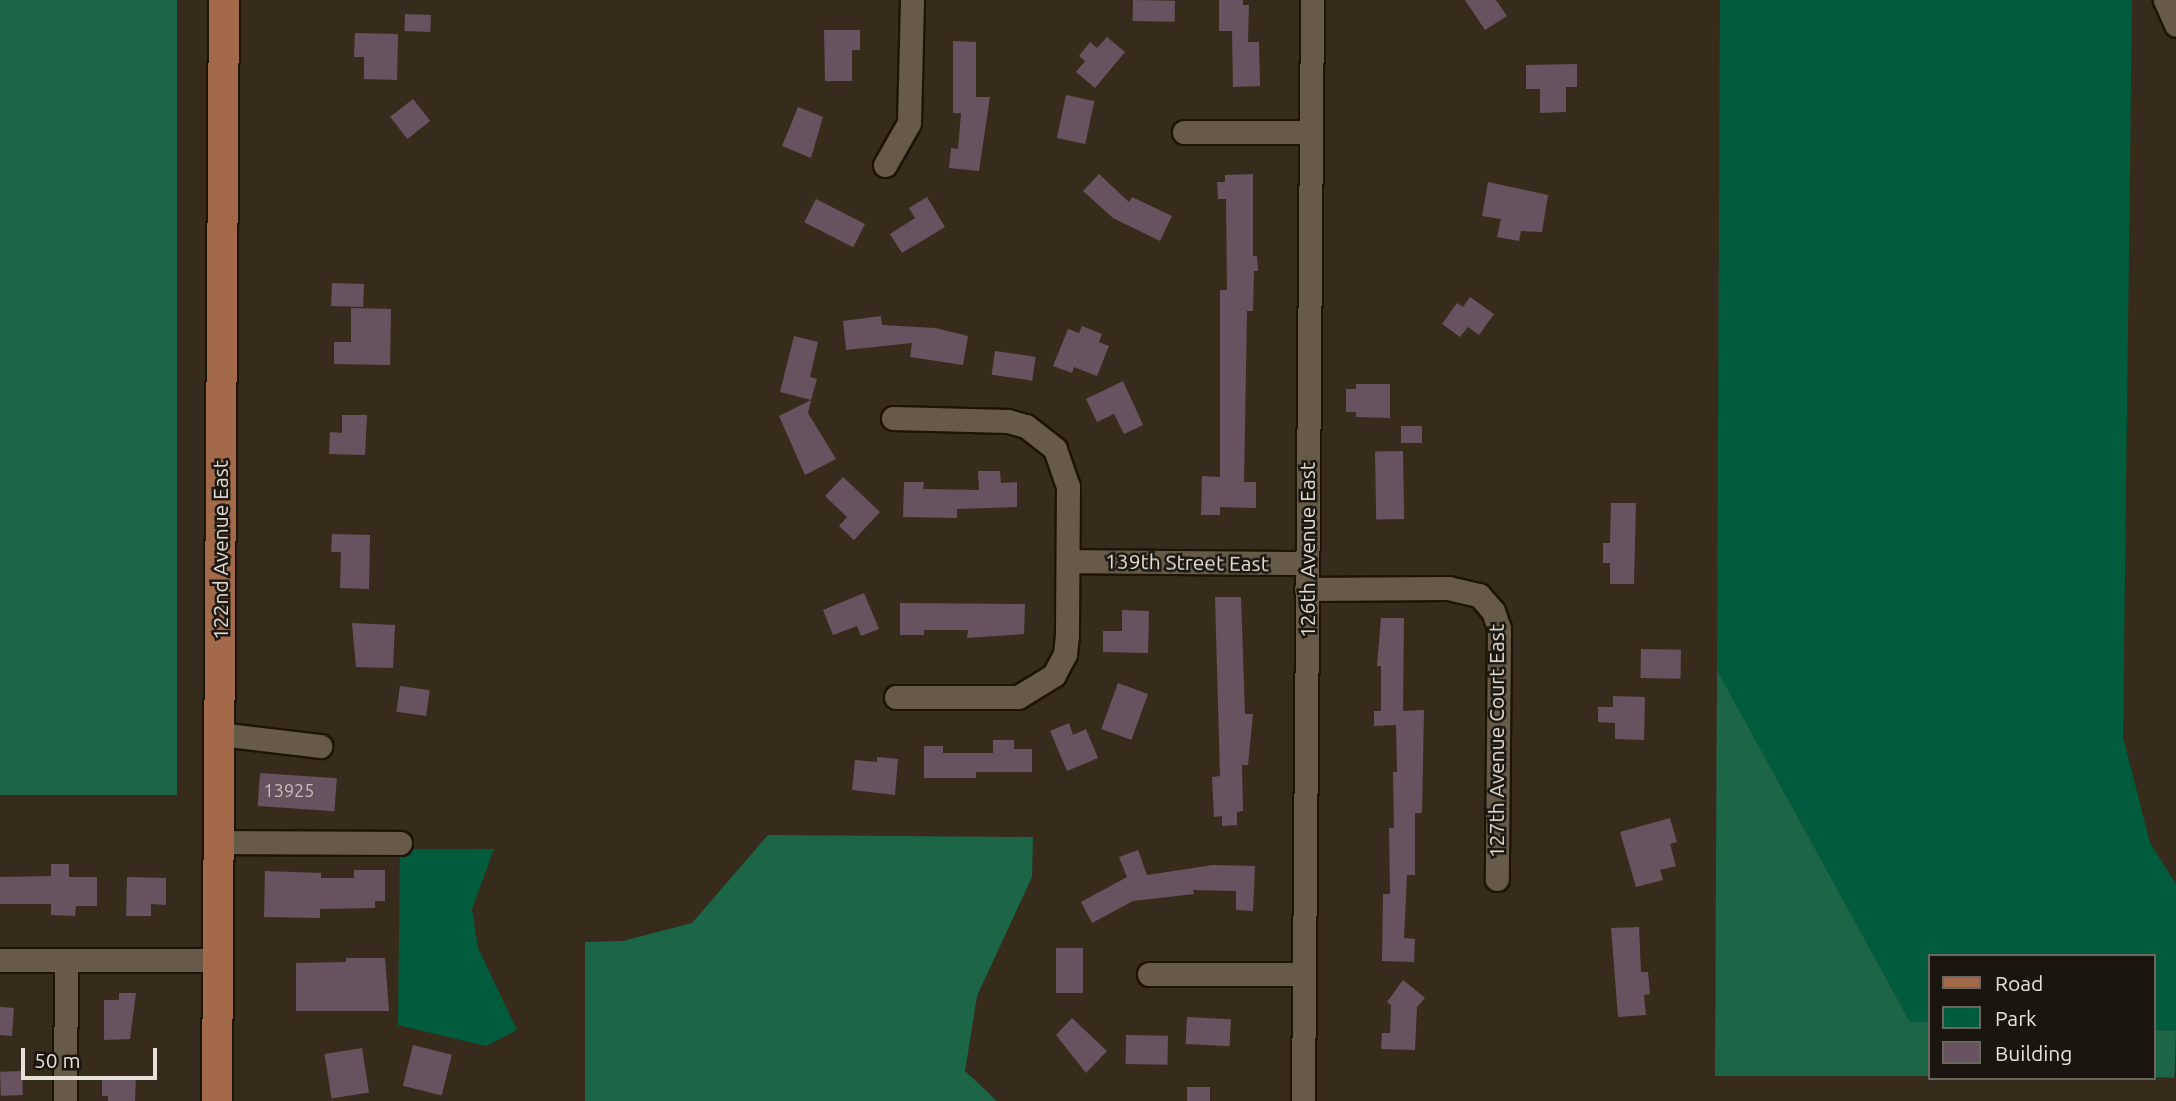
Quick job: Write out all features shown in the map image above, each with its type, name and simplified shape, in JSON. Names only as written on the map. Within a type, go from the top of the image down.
[{"type":"main road","name":"122nd Avenue East","points":[[217,1101],[224,0]]},
{"type":"street","points":[[885,165],[909,123],[912,0]]},
{"type":"street","name":"126th Avenue East","points":[[1303,1101],[1312,0]]},
{"type":"street","points":[[2165,0],[2176,25]]},
{"type":"street","points":[[1184,132],[1311,132]]},
{"type":"street","points":[[893,418],[1008,421],[1026,426],[1048,440],[1063,464],[1068,561],[1065,654],[1054,675],[1027,694],[1002,698],[896,697]]},
{"type":"street","name":"139th Street East","points":[[1068,561],[1306,564]]},
{"type":"street","name":"127th Avenue Court East","points":[[1306,589],[1448,588],[1471,592],[1488,604],[1499,628],[1497,879]]},
{"type":"street","points":[[219,734],[320,746]]},
{"type":"street","points":[[218,842],[400,843]]},
{"type":"street","points":[[0,960],[218,960]]},
{"type":"street","points":[[65,1101],[66,960]]},
{"type":"street","points":[[1149,974],[1304,974]]},
{"type":"green space","points":[[0,0],[177,0],[177,795],[0,795]]},
{"type":"green space","points":[[1720,0],[2132,0],[2123,737],[2150,843],[2176,884],[2176,1031],[2155,1030],[2155,954],[1927,954],[1927,1022],[1910,1022],[1717,670]]},
{"type":"green space","points":[[1717,670],[1910,1022],[1927,1022],[1927,1076],[1715,1076]]},
{"type":"green space","points":[[768,835],[1033,837],[1032,877],[977,996],[965,1071],[997,1101],[585,1101],[585,942],[623,941],[692,923]]},
{"type":"green space","points":[[400,849],[494,849],[472,909],[478,948],[517,1030],[486,1046],[398,1025]]},
{"type":"green space","points":[[2155,1030],[2176,1031],[2174,1078],[2155,1077]]},
{"type":"building","points":[[1133,0],[1175,1],[1175,22],[1133,21]]},
{"type":"building","points":[[1219,0],[1243,0],[1243,5],[1249,5],[1248,42],[1259,42],[1260,86],[1233,87],[1232,31],[1219,31]]},
{"type":"building","points":[[1465,0],[1496,0],[1507,16],[1485,30]]},
{"type":"building","points":[[405,14],[431,15],[430,32],[404,31]]},
{"type":"building","points":[[824,30],[860,30],[860,50],[852,50],[852,81],[825,81]]},
{"type":"building","points":[[355,33],[398,34],[397,80],[364,79],[364,57],[354,57]]},
{"type":"building","points":[[1107,37],[1125,52],[1095,88],[1076,72],[1085,61],[1079,56],[1090,42],[1097,48]]},
{"type":"building","points":[[953,41],[976,42],[976,97],[990,97],[979,171],[949,168],[951,148],[958,149],[961,113],[953,113]]},
{"type":"building","points":[[1577,64],[1577,87],[1566,87],[1566,112],[1540,113],[1540,89],[1526,89],[1526,65]]},
{"type":"building","points":[[1066,95],[1094,101],[1085,144],[1057,138]]},
{"type":"building","points":[[413,99],[430,121],[407,139],[390,117]]},
{"type":"building","points":[[798,107],[823,117],[811,158],[782,146]]},
{"type":"building","points":[[1099,174],[1129,202],[1132,197],[1172,216],[1160,241],[1113,218],[1083,191]]},
{"type":"building","points":[[1253,174],[1253,256],[1257,256],[1258,271],[1254,271],[1253,311],[1247,311],[1244,482],[1256,482],[1256,508],[1220,507],[1220,515],[1201,515],[1202,476],[1220,477],[1220,290],[1227,290],[1226,199],[1218,199],[1217,182],[1225,182],[1225,175]]},
{"type":"building","points":[[1488,182],[1548,195],[1542,232],[1521,231],[1519,241],[1497,237],[1501,219],[1482,216]]},
{"type":"building","points":[[927,197],[945,227],[902,253],[890,234],[915,218],[909,208]]},
{"type":"building","points":[[816,199],[865,224],[853,247],[804,222]]},
{"type":"building","points":[[332,283],[364,284],[363,307],[331,306]]},
{"type":"building","points":[[1470,297],[1494,314],[1479,335],[1468,327],[1460,337],[1442,324],[1457,303],[1463,307]]},
{"type":"building","points":[[351,308],[391,309],[390,365],[334,364],[334,342],[351,342]]},
{"type":"building","points":[[881,316],[882,325],[935,328],[968,336],[963,365],[910,357],[912,343],[846,350],[843,321]]},
{"type":"building","points":[[1082,326],[1102,334],[1099,342],[1109,346],[1097,376],[1074,367],[1072,373],[1053,366],[1068,329],[1079,333]]},
{"type":"building","points":[[794,336],[818,342],[810,377],[817,379],[811,400],[780,392]]},
{"type":"building","points":[[995,351],[1036,357],[1032,380],[992,375]]},
{"type":"building","points":[[1123,381],[1143,425],[1124,434],[1114,414],[1097,422],[1086,399]]},
{"type":"building","points":[[1356,384],[1390,384],[1390,418],[1356,417],[1356,412],[1346,412],[1346,389],[1356,389]]},
{"type":"building","points":[[811,400],[808,413],[836,459],[805,475],[779,416]]},
{"type":"building","points":[[342,415],[367,415],[365,455],[329,454],[330,432],[342,433]]},
{"type":"building","points":[[1401,426],[1422,426],[1422,443],[1401,443]]},
{"type":"building","points":[[1375,451],[1403,451],[1404,519],[1376,519]]},
{"type":"building","points":[[978,471],[1000,471],[1001,483],[1017,482],[1017,507],[957,509],[957,518],[903,517],[904,482],[924,482],[923,489],[979,490]]},
{"type":"building","points":[[843,477],[880,512],[854,540],[839,526],[847,517],[825,496]]},
{"type":"building","points":[[1611,503],[1636,503],[1634,584],[1610,584],[1610,563],[1603,563],[1603,543],[1610,543]]},
{"type":"building","points":[[332,534],[370,535],[369,589],[340,588],[341,552],[331,552]]},
{"type":"building","points":[[864,593],[879,629],[861,636],[857,626],[833,635],[823,610]]},
{"type":"building","points":[[1215,597],[1241,597],[1245,714],[1253,714],[1248,765],[1242,765],[1243,811],[1237,812],[1237,825],[1222,826],[1222,816],[1214,817],[1212,777],[1220,776]]},
{"type":"building","points":[[900,603],[1025,604],[1024,634],[967,638],[968,630],[924,630],[924,635],[900,635]]},
{"type":"building","points":[[1122,610],[1149,611],[1148,653],[1103,652],[1103,631],[1122,631]]},
{"type":"building","points":[[1381,618],[1404,618],[1403,711],[1424,710],[1422,813],[1415,813],[1415,875],[1407,875],[1404,938],[1415,939],[1414,962],[1382,961],[1383,894],[1390,894],[1389,828],[1394,828],[1393,772],[1397,772],[1396,725],[1374,726],[1374,711],[1381,711],[1381,666],[1377,666]]},
{"type":"building","points":[[352,623],[395,625],[393,668],[356,667]]},
{"type":"building","points":[[1641,649],[1681,650],[1680,679],[1640,678]]},
{"type":"building","points":[[1118,683],[1148,694],[1131,740],[1101,729]]},
{"type":"building","points":[[400,686],[430,690],[426,716],[396,712]]},
{"type":"building","points":[[1613,696],[1645,697],[1644,740],[1615,739],[1615,723],[1598,722],[1598,707],[1613,707]]},
{"type":"building","points":[[1069,723],[1073,735],[1086,729],[1098,758],[1067,771],[1050,731]]},
{"type":"building","points":[[993,740],[1014,740],[1014,749],[1032,749],[1032,772],[976,772],[976,778],[924,778],[924,746],[943,746],[943,753],[993,753]]},
{"type":"building","points":[[877,757],[898,759],[895,795],[852,790],[855,760],[877,762]]},
{"type":"building","points":[[260,773],[337,778],[335,811],[258,806]]},
{"type":"building","points":[[1670,818],[1677,842],[1670,844],[1676,866],[1660,870],[1663,880],[1636,887],[1620,832]]},
{"type":"building","points":[[1138,850],[1147,875],[1213,865],[1255,866],[1253,911],[1236,910],[1236,891],[1193,890],[1194,894],[1133,901],[1092,923],[1081,902],[1127,877],[1119,857]]},
{"type":"building","points":[[51,864],[69,864],[69,877],[97,877],[97,906],[76,906],[75,916],[51,915],[51,904],[0,904],[0,877],[51,876]]},
{"type":"building","points":[[354,870],[385,870],[385,901],[375,901],[375,908],[320,909],[320,918],[264,917],[265,871],[321,873],[321,878],[354,878]]},
{"type":"building","points":[[127,877],[166,878],[166,905],[151,904],[151,916],[126,916]]},
{"type":"building","points":[[1639,927],[1641,972],[1648,972],[1650,994],[1644,995],[1646,1015],[1618,1017],[1611,928]]},
{"type":"building","points":[[1056,948],[1083,948],[1083,993],[1056,993]]},
{"type":"building","points":[[346,958],[385,958],[389,1011],[296,1011],[296,963],[346,962]]},
{"type":"building","points":[[1403,980],[1425,998],[1417,1007],[1415,1050],[1381,1049],[1382,1033],[1390,1033],[1391,1005],[1387,1002]]},
{"type":"building","points":[[119,993],[136,993],[130,1039],[104,1040],[104,1000],[119,1000]]},
{"type":"building","points":[[0,1007],[14,1008],[12,1036],[0,1035]]},
{"type":"building","points":[[1187,1017],[1231,1019],[1230,1046],[1186,1044]]},
{"type":"building","points":[[1072,1018],[1107,1051],[1086,1073],[1056,1035]]},
{"type":"building","points":[[1126,1035],[1168,1036],[1167,1065],[1125,1064]]},
{"type":"building","points":[[413,1045],[452,1055],[442,1095],[403,1086]]},
{"type":"building","points":[[362,1048],[369,1092],[332,1098],[324,1054]]},
{"type":"building","points":[[22,1071],[23,1095],[1,1096],[0,1072]]},
{"type":"building","points":[[102,1077],[136,1077],[135,1101],[108,1101],[108,1096],[102,1096]]},
{"type":"building","points":[[1187,1087],[1210,1087],[1210,1101],[1187,1101]]}]
